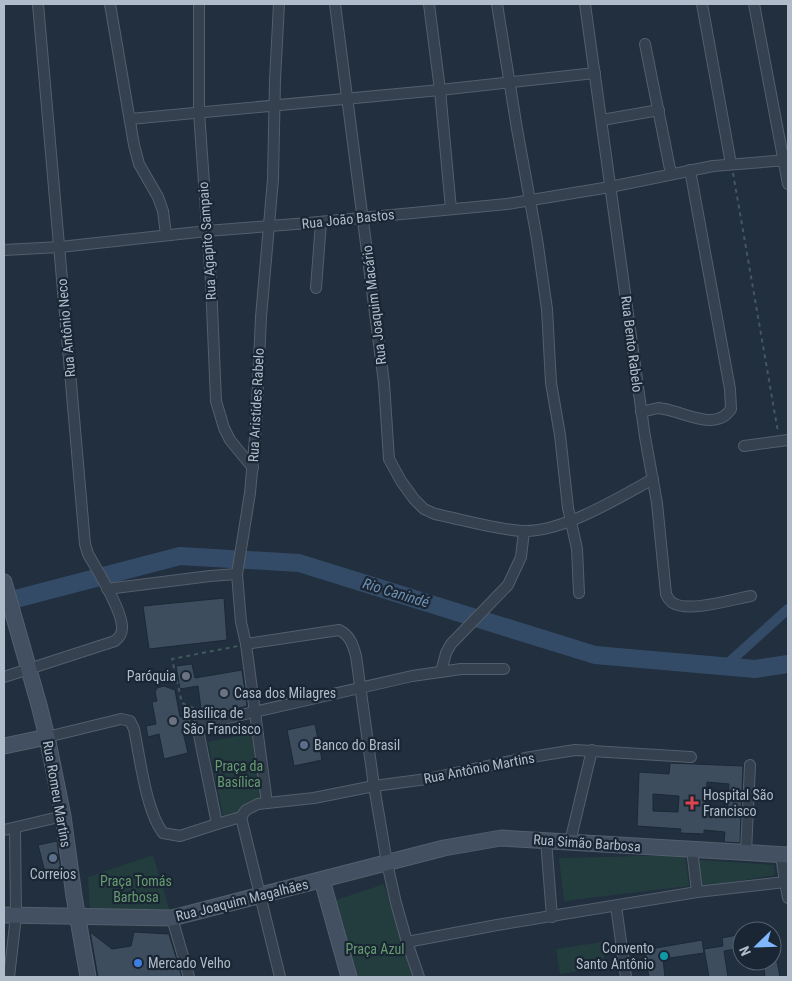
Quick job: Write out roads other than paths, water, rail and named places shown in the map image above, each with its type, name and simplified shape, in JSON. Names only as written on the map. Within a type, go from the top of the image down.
[{"type":"street","name":"Rua Antônio Neco","points":[[28,669],[115,642],[121,636],[122,627],[119,614],[85,544],[38,4]]},
{"type":"street","points":[[110,4],[139,164],[158,197],[165,221],[166,235]]},
{"type":"street","name":"Rua Agapito Sampaio","points":[[199,4],[199,112],[216,401],[224,428],[230,440],[253,468]]},
{"type":"street","name":"Rua Aristides Rabelo","points":[[267,803],[256,712],[241,622],[237,570],[253,468],[261,317],[270,226],[279,4]]},
{"type":"street","name":"Rua Joaquim Macário","points":[[335,4],[384,383],[389,459],[401,481],[424,509],[435,514],[524,531]]},
{"type":"street","points":[[429,4],[440,90],[451,209]]},
{"type":"street","points":[[497,4],[547,309],[552,383],[568,508],[577,549],[579,593]]},
{"type":"street","name":"Rua Bento Rabelo","points":[[585,4],[641,412],[653,479],[666,594],[670,601],[684,606],[698,606],[751,596]]},
{"type":"street","points":[[702,4],[731,164]]},
{"type":"street","points":[[754,4],[786,160],[788,184]]},
{"type":"street","points":[[644,44],[671,174]]},
{"type":"street","points":[[130,119],[440,90],[595,72]]},
{"type":"street","points":[[602,120],[658,110]]},
{"type":"street","name":"Rua João Bastos","points":[[4,250],[364,218],[530,201],[690,170],[731,164],[786,160]]},
{"type":"street","points":[[641,412],[658,408],[709,420],[724,416],[731,409],[730,389],[690,170]]},
{"type":"street","points":[[316,288],[321,222]]},
{"type":"street","points":[[744,446],[784,441]]},
{"type":"street","points":[[441,672],[446,653],[451,644],[508,585],[522,557],[524,531],[544,529],[571,522],[653,479]]},
{"type":"street","points":[[105,587],[210,576],[237,570]]},
{"type":"street","name":"Rua Romeu Martins","points":[[4,582],[39,705],[63,816],[88,977]]},
{"type":"street","points":[[246,644],[339,630],[350,638],[354,648],[374,786],[396,903],[419,977]]},
{"type":"street","points":[[4,746],[121,719],[130,721],[136,739],[150,806],[159,827],[164,833],[180,836],[218,824],[197,725],[412,676],[479,668],[504,669]]},
{"type":"street","points":[[4,676],[28,669]]},
{"type":"street","name":"Rua Antônio Martins","points":[[218,824],[241,817],[250,806],[314,798],[374,786],[427,779],[575,750],[691,757]]},
{"type":"street","points":[[570,842],[592,750]]},
{"type":"street","points":[[746,852],[750,765]]},
{"type":"street","points":[[4,830],[63,816]]},
{"type":"street","points":[[241,817],[280,977]]},
{"type":"street","points":[[9,977],[15,828]]},
{"type":"street","name":"Rua Simão Barbosa","points":[[388,862],[482,840],[501,838],[784,855]]},
{"type":"street","points":[[546,840],[552,917]]},
{"type":"street","points":[[692,849],[696,892]]},
{"type":"street","points":[[784,855],[785,882],[788,898]]},
{"type":"street","name":"Rua Joaquim Magalhães","points":[[10,916],[172,918],[388,862]]},
{"type":"street","points":[[322,880],[349,977]]},
{"type":"street","points":[[407,942],[696,892],[785,882]]},
{"type":"street","points":[[616,906],[626,977]]},
{"type":"street","points":[[172,918],[189,977]]},
{"type":"waterway","name":"Rio Canindé","points":[[4,602],[180,556],[299,563],[595,655],[755,669],[788,664]]},
{"type":"waterway","points":[[725,666],[788,609]]},
{"type":"place","name":"Paróquia","points":[[186,676]]},
{"type":"place","name":"Casa dos Milagres","points":[[224,693]]},
{"type":"place","name":"Basílica de São Francisco","points":[[173,721]]},
{"type":"place","name":"Banco do Brasil","points":[[304,745]]},
{"type":"place","name":"Hospital São Francisco","points":[[692,803]]},
{"type":"place","name":"Correios","points":[[53,858]]},
{"type":"place","name":"Convento Santo Antônio","points":[[664,956]]},
{"type":"place","name":"Mercado Velho","points":[[138,963]]},
{"type":"park label","name":"Praça da Basílica","points":[[239,774]]},
{"type":"park label","name":"Praça Tomás Barbosa","points":[[136,890]]},
{"type":"park label","name":"Praça Azul","points":[[375,949]]}]
